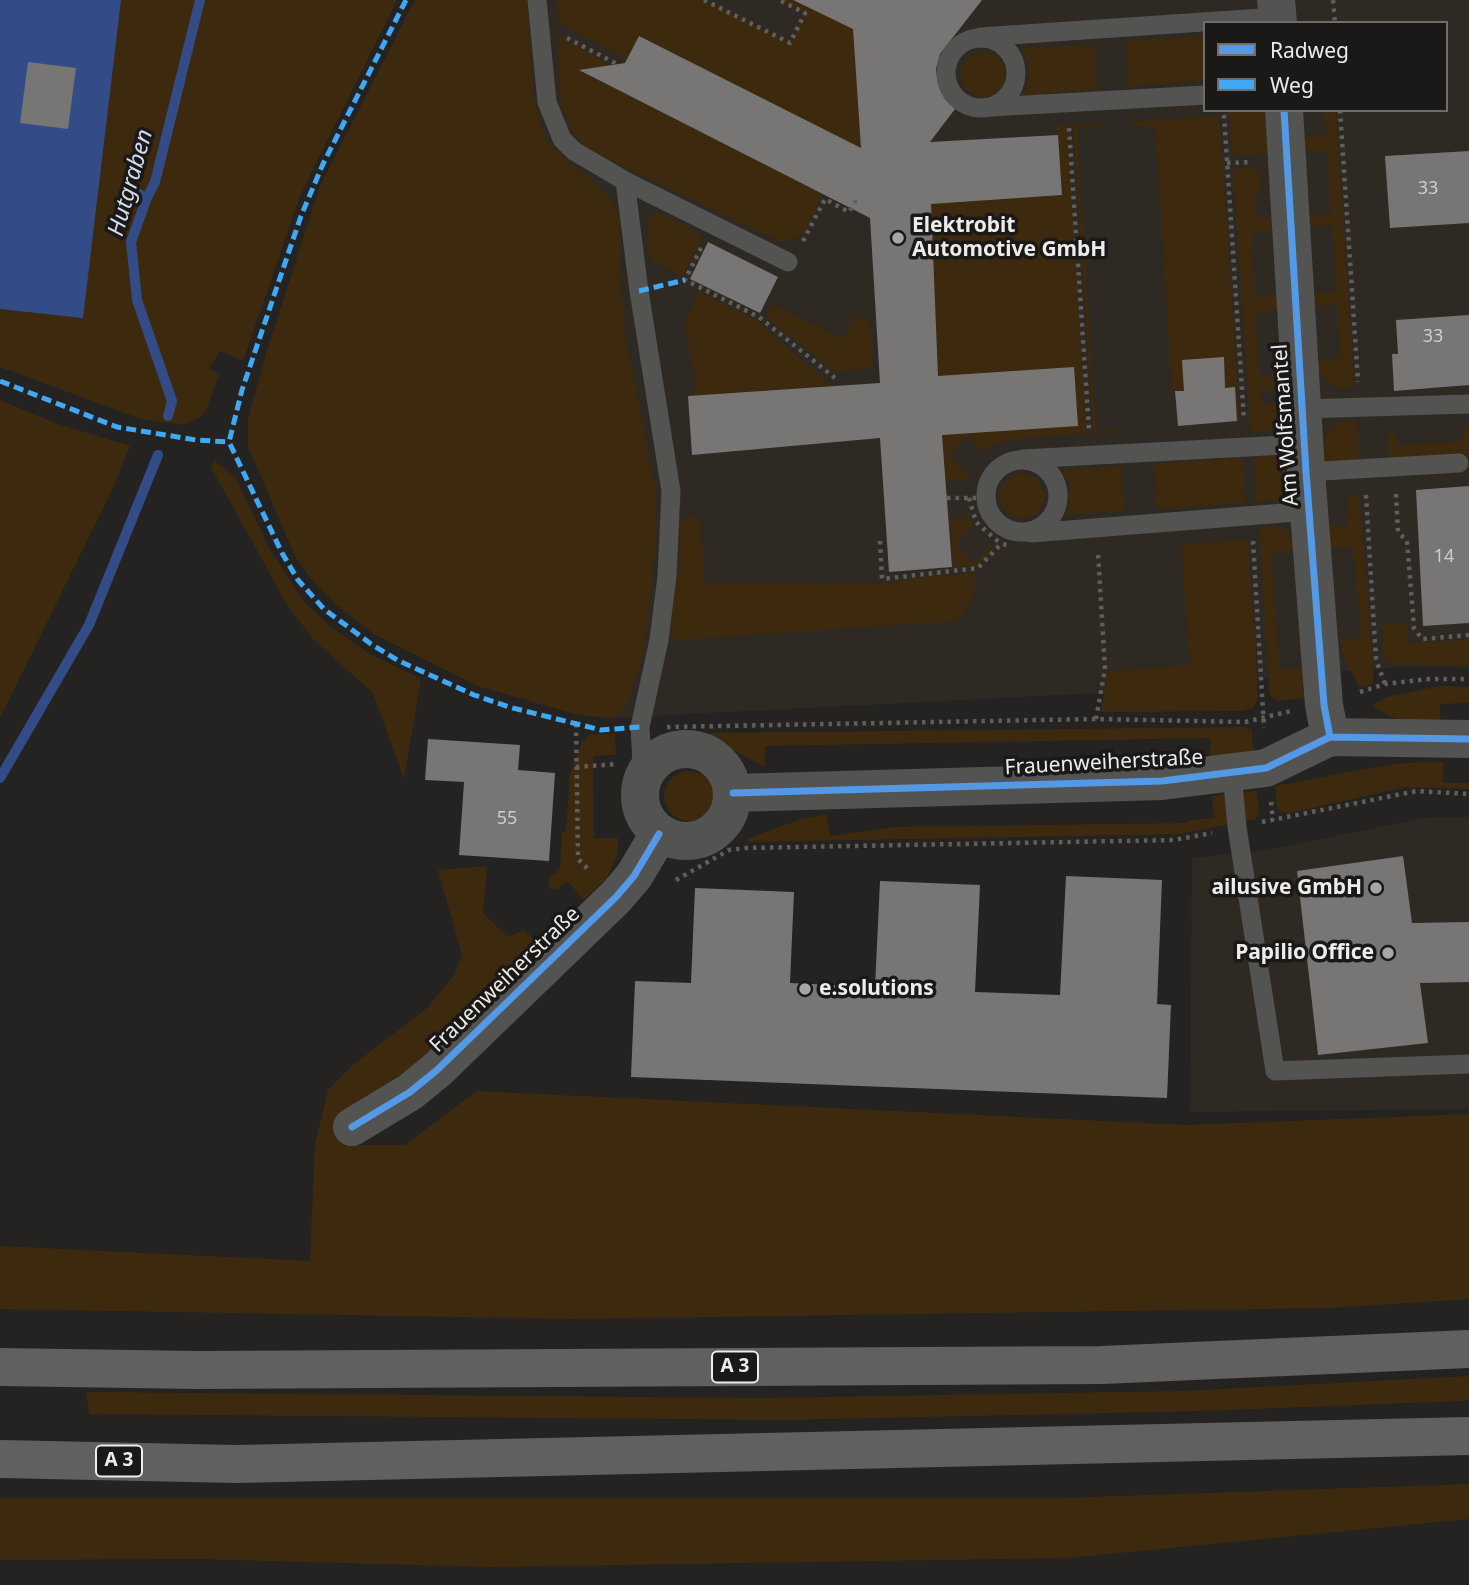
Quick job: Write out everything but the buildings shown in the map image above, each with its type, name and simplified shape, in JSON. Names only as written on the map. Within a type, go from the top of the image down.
[{"type":"highway","name":"A 3","points":[[0,1367],[197,1370],[1088,1365],[1469,1349]]},
{"type":"highway","name":"A 3","points":[[0,1459],[237,1464],[1469,1436]]},
{"type":"street","name":"Am Wolfsmantel","points":[[1284,112],[1304,442],[1327,721]]},
{"type":"street","name":"Frauenweiherstraße","points":[[733,793],[1162,781],[1232,773],[1266,768],[1327,721],[1469,739]]},
{"type":"street","points":[[693,749],[708,754],[719,762],[729,775],[733,793],[731,810],[723,825],[709,837],[692,842],[676,841],[659,834],[649,824],[642,810],[640,797],[645,766],[676,750],[693,749]]},
{"type":"street","name":"Frauenweiherstraße","points":[[352,1127],[410,1092],[437,1070],[616,897],[634,876],[659,834]]},
{"type":"lane","points":[[537,0],[547,102],[558,132],[573,151],[625,181],[788,262]]},
{"type":"lane","points":[[1203,95],[976,107],[956,98],[942,76],[952,53],[961,44],[981,37],[1277,13]]},
{"type":"lane","points":[[981,37],[994,40],[1004,47],[1016,65],[1014,85],[1009,94],[989,107]]},
{"type":"lane","points":[[625,181],[639,290],[671,491],[667,576],[659,640],[640,727],[645,766]]},
{"type":"lane","points":[[1309,511],[1031,533],[1015,532],[1003,527],[978,498],[996,472],[1007,463],[1022,459],[1304,442],[1469,404]]},
{"type":"lane","points":[[1304,442],[1394,467],[1459,463]]},
{"type":"lane","points":[[1022,459],[1046,469],[1056,488],[1057,501],[1052,515],[1044,525],[1031,533]]},
{"type":"lane","points":[[1232,773],[1237,827],[1275,1071],[1469,1064]]},
{"type":"path","points":[[704,0],[790,43],[805,13],[779,0]]},
{"type":"path","points":[[1333,0],[1335,21]]},
{"type":"path","points":[[539,23],[617,64]]},
{"type":"path","points":[[1068,103],[1091,456]]},
{"type":"path","points":[[788,262],[806,236],[825,199],[849,212],[856,200]]},
{"type":"path","points":[[712,224],[685,280],[759,317],[835,378]]},
{"type":"path","points":[[1394,467],[1398,532],[1407,541],[1414,628],[1422,639],[1469,635]]},
{"type":"path","points":[[947,498],[978,498],[976,522],[1001,544],[1012,546]]},
{"type":"path","points":[[880,541],[882,579],[978,568],[1001,544]]},
{"type":"path","points":[[1096,719],[1105,669],[1097,543]]},
{"type":"path","points":[[640,727],[1096,719],[1327,721],[1385,684],[1428,679],[1469,679]]},
{"type":"path","points":[[576,724],[578,859],[616,897]]},
{"type":"path","points":[[576,767],[645,766]]},
{"type":"path","points":[[670,884],[691,869],[729,850],[745,848],[1174,840],[1400,794],[1469,794]]},
{"type":"shaded area","points":[[0,0],[397,0],[300,196],[243,361],[220,351],[209,368],[219,375],[206,410],[202,416],[184,425],[141,419],[0,367]]},
{"type":"shaded area","points":[[415,0],[1469,0],[1469,668],[1396,667],[1098,693],[613,718],[579,715],[478,686],[374,634],[335,604],[313,581],[295,556],[248,446],[248,419],[320,186]]},
{"type":"shaded area","points":[[415,0],[527,0],[534,99],[544,136],[550,146],[599,187],[619,215],[625,332],[656,496],[655,544],[645,641],[640,666],[628,699],[621,713],[613,718],[579,715],[478,686],[374,634],[335,604],[313,581],[295,556],[248,446],[248,419],[320,186]]},
{"type":"shaded area","points":[[558,0],[704,0],[790,43],[805,13],[779,0],[793,0],[823,15],[827,9],[852,22],[861,148],[640,36],[624,63],[622,56],[557,22]]},
{"type":"shaded area","points":[[557,35],[611,65],[579,71],[823,193],[803,234],[788,241],[779,241],[598,154],[583,144],[574,134],[561,103]]},
{"type":"shaded area","points":[[1203,36],[1203,81],[1128,86],[1125,41]]},
{"type":"shaded area","points":[[1095,45],[1097,89],[1024,95],[1029,76],[1027,60],[1021,48]]},
{"type":"shaded area","points":[[983,53],[992,54],[999,59],[1004,66],[1004,84],[999,91],[992,96],[983,97],[974,96],[967,91],[962,84],[961,75],[962,66],[967,59],[974,54]]},
{"type":"shaded area","points":[[1229,112],[1260,112],[1267,125],[1269,154],[1233,156]]},
{"type":"shaded area","points":[[1324,112],[1336,112],[1354,387],[1341,388],[1330,384],[1318,369],[1318,361],[1340,359],[1337,305],[1315,306],[1314,294],[1336,291],[1332,226],[1310,227],[1309,215],[1331,213],[1327,150],[1305,151],[1304,137],[1326,135]]},
{"type":"shaded area","points":[[1219,116],[1240,423],[1236,424],[1235,387],[1172,391],[1155,125],[1132,127],[1133,121]]},
{"type":"shaded area","points":[[1100,123],[1101,126],[1077,128],[1096,430],[1119,432],[1093,434],[1073,125]]},
{"type":"shaded area","points":[[1055,125],[1067,125],[1086,434],[1012,439],[994,445],[985,452],[965,436],[949,457],[969,473],[967,480],[946,481],[938,376],[931,204],[1062,195]]},
{"type":"shaded area","points":[[1260,167],[1261,193],[1255,193],[1257,218],[1273,218],[1273,231],[1251,233],[1255,297],[1278,296],[1278,310],[1255,312],[1260,377],[1283,376],[1283,389],[1261,391],[1262,405],[1285,404],[1285,413],[1273,428],[1251,432],[1233,168]]},
{"type":"shaded area","points":[[656,212],[703,235],[682,277],[651,260],[648,221]]},
{"type":"shaded area","points":[[699,292],[757,321],[831,386],[697,395],[685,324]]},
{"type":"shaded area","points":[[772,304],[843,339],[854,315],[869,322],[873,368],[836,372],[766,317]]},
{"type":"shaded area","points":[[0,400],[55,423],[130,446],[114,486],[0,718]]},
{"type":"shaded area","points":[[1357,421],[1359,462],[1325,464],[1323,442],[1330,429],[1343,422]]},
{"type":"shaded area","points":[[1465,426],[1469,426],[1469,473],[1465,473],[1462,454],[1389,459],[1388,433],[1396,433],[1398,445],[1460,442]]},
{"type":"shaded area","points":[[1288,455],[1291,499],[1256,502],[1253,458]]},
{"type":"shaded area","points":[[1242,458],[1245,503],[1157,509],[1154,464]]},
{"type":"shaded area","points":[[215,461],[236,478],[269,548],[305,603],[330,626],[368,653],[421,679],[404,779],[373,693],[314,640],[287,605],[211,467]]},
{"type":"shaded area","points":[[1121,466],[1124,511],[1066,514],[1070,496],[1063,470]]},
{"type":"shaded area","points":[[1022,474],[1038,480],[1044,496],[1038,512],[1022,518],[1006,512],[1000,496],[1006,480]]},
{"type":"shaded area","points":[[1347,497],[1359,497],[1374,680],[1372,684],[1360,688],[1347,664],[1339,640],[1361,637],[1353,547],[1329,548],[1329,526],[1348,525]]},
{"type":"shaded area","points":[[691,515],[700,522],[705,583],[889,584],[920,577],[975,573],[973,599],[956,621],[673,640],[669,614],[679,567],[680,527],[686,517]]},
{"type":"shaded area","points":[[969,517],[973,525],[955,544],[974,563],[993,544],[995,547],[977,565],[954,567],[950,519]]},
{"type":"shaded area","points":[[1259,527],[1275,527],[1287,531],[1293,540],[1295,550],[1271,552],[1279,669],[1303,668],[1304,698],[1278,701],[1270,696]]},
{"type":"shaded area","points":[[1248,540],[1258,699],[1253,708],[1242,711],[1101,712],[1108,671],[1190,665],[1181,544]]},
{"type":"shaded area","points":[[1406,624],[1409,644],[1469,640],[1469,666],[1391,663],[1383,655],[1383,625]]},
{"type":"shaded area","points":[[1440,686],[1469,687],[1469,703],[1440,704],[1440,726],[1405,722],[1372,705],[1387,697]]},
{"type":"shaded area","points":[[1245,727],[1252,730],[1253,753],[1211,760],[1210,738],[765,746],[765,767],[707,736],[713,733]]},
{"type":"shaded area","points":[[615,734],[616,755],[593,756],[594,838],[618,838],[618,852],[607,878],[584,900],[567,881],[557,889],[549,889],[549,876],[560,869],[570,775],[582,742],[589,735]]},
{"type":"shaded area","points":[[1443,762],[1443,783],[1469,783],[1469,789],[1405,787],[1286,814],[1277,808],[1275,786],[1405,763]]},
{"type":"shaded area","points":[[689,771],[707,778],[714,796],[707,814],[689,821],[671,814],[664,796],[671,778]]},
{"type":"shaded area","points":[[1256,791],[1260,812],[1255,819],[1179,834],[749,842],[747,839],[801,819],[826,814],[831,836],[895,827],[1188,823],[1189,820],[1215,818],[1211,796]]},
{"type":"shaded area","points":[[1469,817],[1469,1109],[1190,1112],[1192,858],[1267,850],[1424,818]]},
{"type":"shaded area","points":[[487,866],[483,913],[508,937],[524,930],[540,944],[448,1035],[355,1145],[405,1145],[477,1091],[1187,1125],[1469,1114],[1469,1299],[1330,1308],[574,1319],[0,1309],[0,1246],[310,1261],[315,1144],[328,1090],[353,1065],[427,1008],[455,974],[462,955],[438,870]]},
{"type":"shaded area","points":[[1469,1376],[1469,1400],[1462,1401],[1200,1411],[784,1420],[89,1414],[86,1392],[758,1398],[1183,1391]]},
{"type":"shaded area","points":[[1469,1484],[1469,1519],[1068,1558],[490,1567],[196,1559],[0,1560],[0,1498],[1061,1498]]},
{"type":"water","points":[[0,0],[121,0],[83,318],[0,309]]},
{"type":"waterway","name":"Hutgraben","points":[[168,416],[172,401],[137,300],[131,242],[155,182],[200,0]]},
{"type":"waterway","points":[[130,186],[146,200]]},
{"type":"waterway","name":"Hutgraben","points":[[0,778],[89,625],[158,455]]},
{"type":"marked path","points":[[406,0],[323,164],[301,216],[242,390],[229,442],[282,553],[298,580],[324,609],[371,644],[397,660],[474,695],[509,707],[601,730],[640,727]]},
{"type":"marked path","points":[[639,291],[685,280]]},
{"type":"marked path","points":[[0,381],[117,427],[196,440],[229,442]]},
{"type":"cycle path","points":[[1284,112],[1306,472],[1324,705],[1330,737]]},
{"type":"cycle path","points":[[733,793],[1162,781],[1266,768],[1330,737],[1469,739]]},
{"type":"cycle path","points":[[352,1127],[410,1092],[437,1070],[616,897],[634,876],[659,834]]},
{"type":"place","name":"Elektrobit Automotive GmbH","points":[[898,238]]},
{"type":"place","name":"ailusive GmbH","points":[[1376,888]]},
{"type":"place","name":"Papilio Office","points":[[1388,953]]},
{"type":"place","name":"e.solutions","points":[[805,989]]}]
